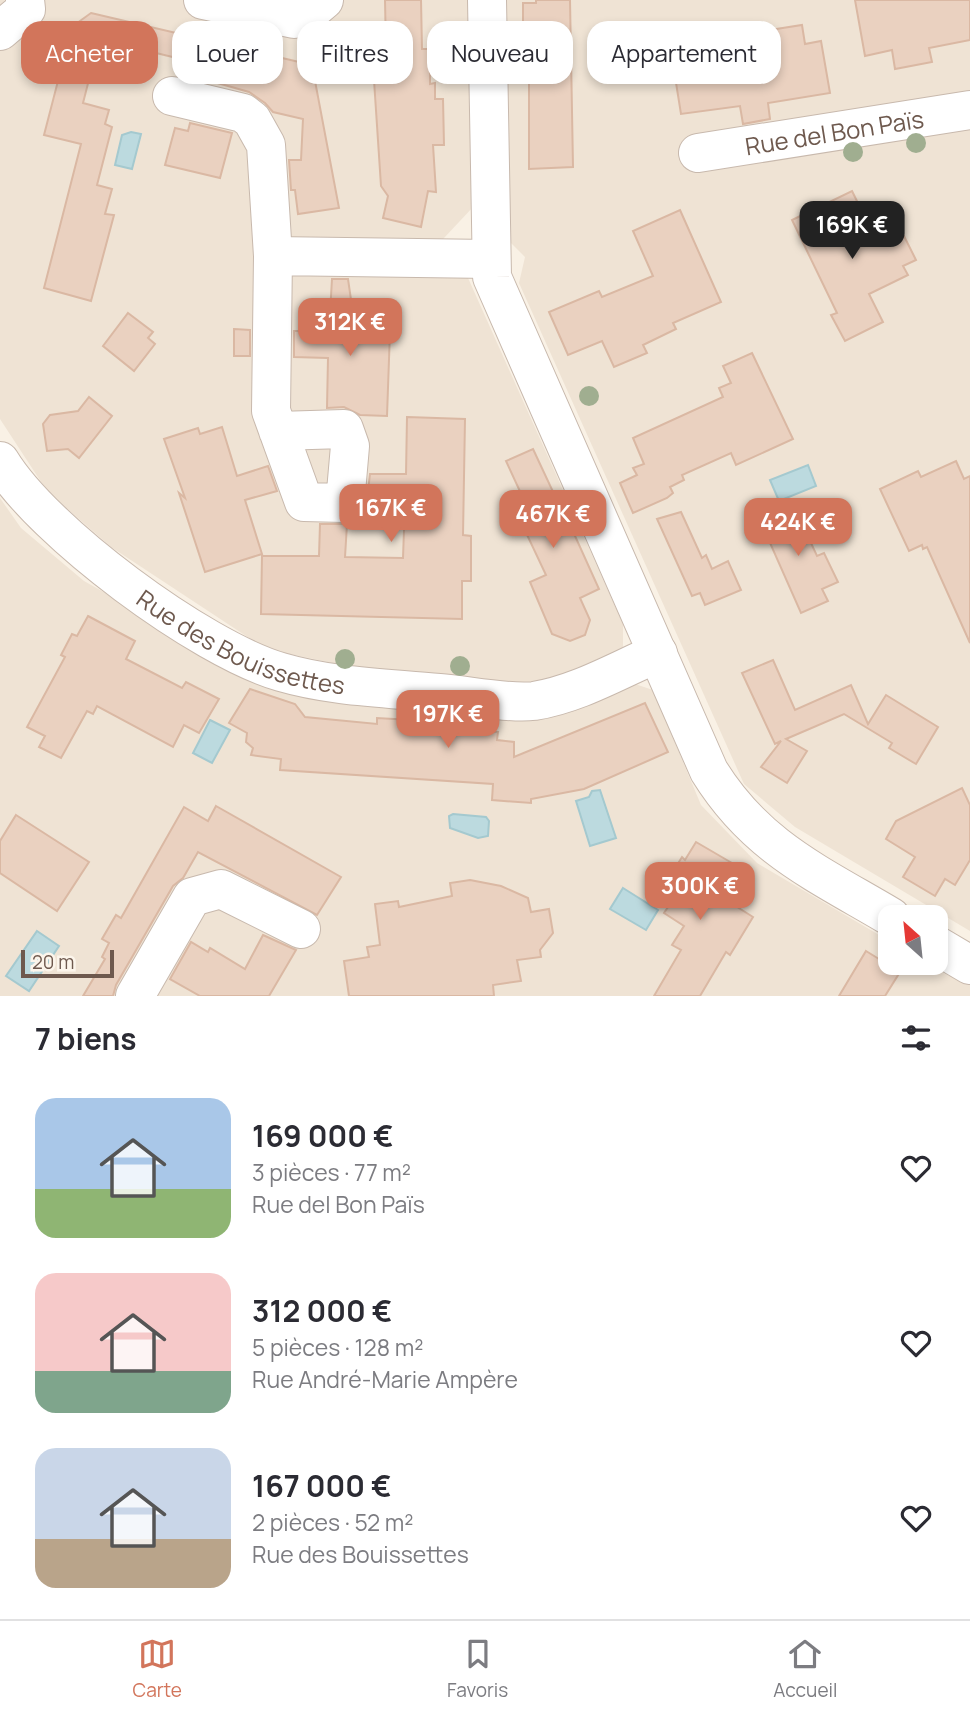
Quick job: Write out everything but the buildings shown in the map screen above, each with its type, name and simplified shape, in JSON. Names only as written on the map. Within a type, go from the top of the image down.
[{"type":"street","points":[[203,0],[294,19],[305,16],[324,0]]},
{"type":"street","points":[[487,0],[492,277],[709,771],[730,804],[782,852],[878,910]]},
{"type":"street","points":[[172,96],[243,113],[251,120],[266,145],[273,256],[271,411],[278,431]]},
{"type":"street","name":"Rue del Bon Païs","points":[[698,153],[970,110]]},
{"type":"street","points":[[273,256],[490,259]]},
{"type":"street","name":"Rue des Bouissettes","points":[[0,461],[13,503],[66,537],[146,597],[230,651],[279,672],[350,685],[532,701],[590,684],[658,653]]},
{"type":"street","points":[[135,996],[192,897],[221,889],[301,929]]},
{"type":"street","points":[[948,952],[970,965]]},
{"type":"shaded area","points":[[0,0],[970,0],[970,931],[948,918],[948,905],[926,905],[795,827],[744,784],[519,283],[525,257],[474,206],[429,254],[464,269],[623,624],[623,649],[546,682],[485,681],[361,669],[266,649],[111,547],[47,491],[0,419]]},
{"type":"shaded area","points":[[0,498],[21,528],[84,581],[266,683],[401,710],[515,716],[635,684],[653,690],[701,805],[757,863],[878,934],[878,975],[949,976],[970,946],[970,996],[0,996]]},
{"type":"water","points":[[131,132],[141,134],[132,169],[115,165],[122,135]]},
{"type":"water","points":[[808,465],[816,486],[779,501],[770,480]]},
{"type":"water","points":[[210,720],[230,730],[212,763],[193,753]]},
{"type":"water","points":[[600,790],[616,838],[590,846],[576,801],[589,797],[592,791]]},
{"type":"water","points":[[453,814],[486,817],[489,821],[488,836],[478,838],[450,828],[449,816]]},
{"type":"water","points":[[623,888],[658,910],[646,930],[610,909]]},
{"type":"water","points":[[37,931],[59,946],[29,991],[6,976]]}]
